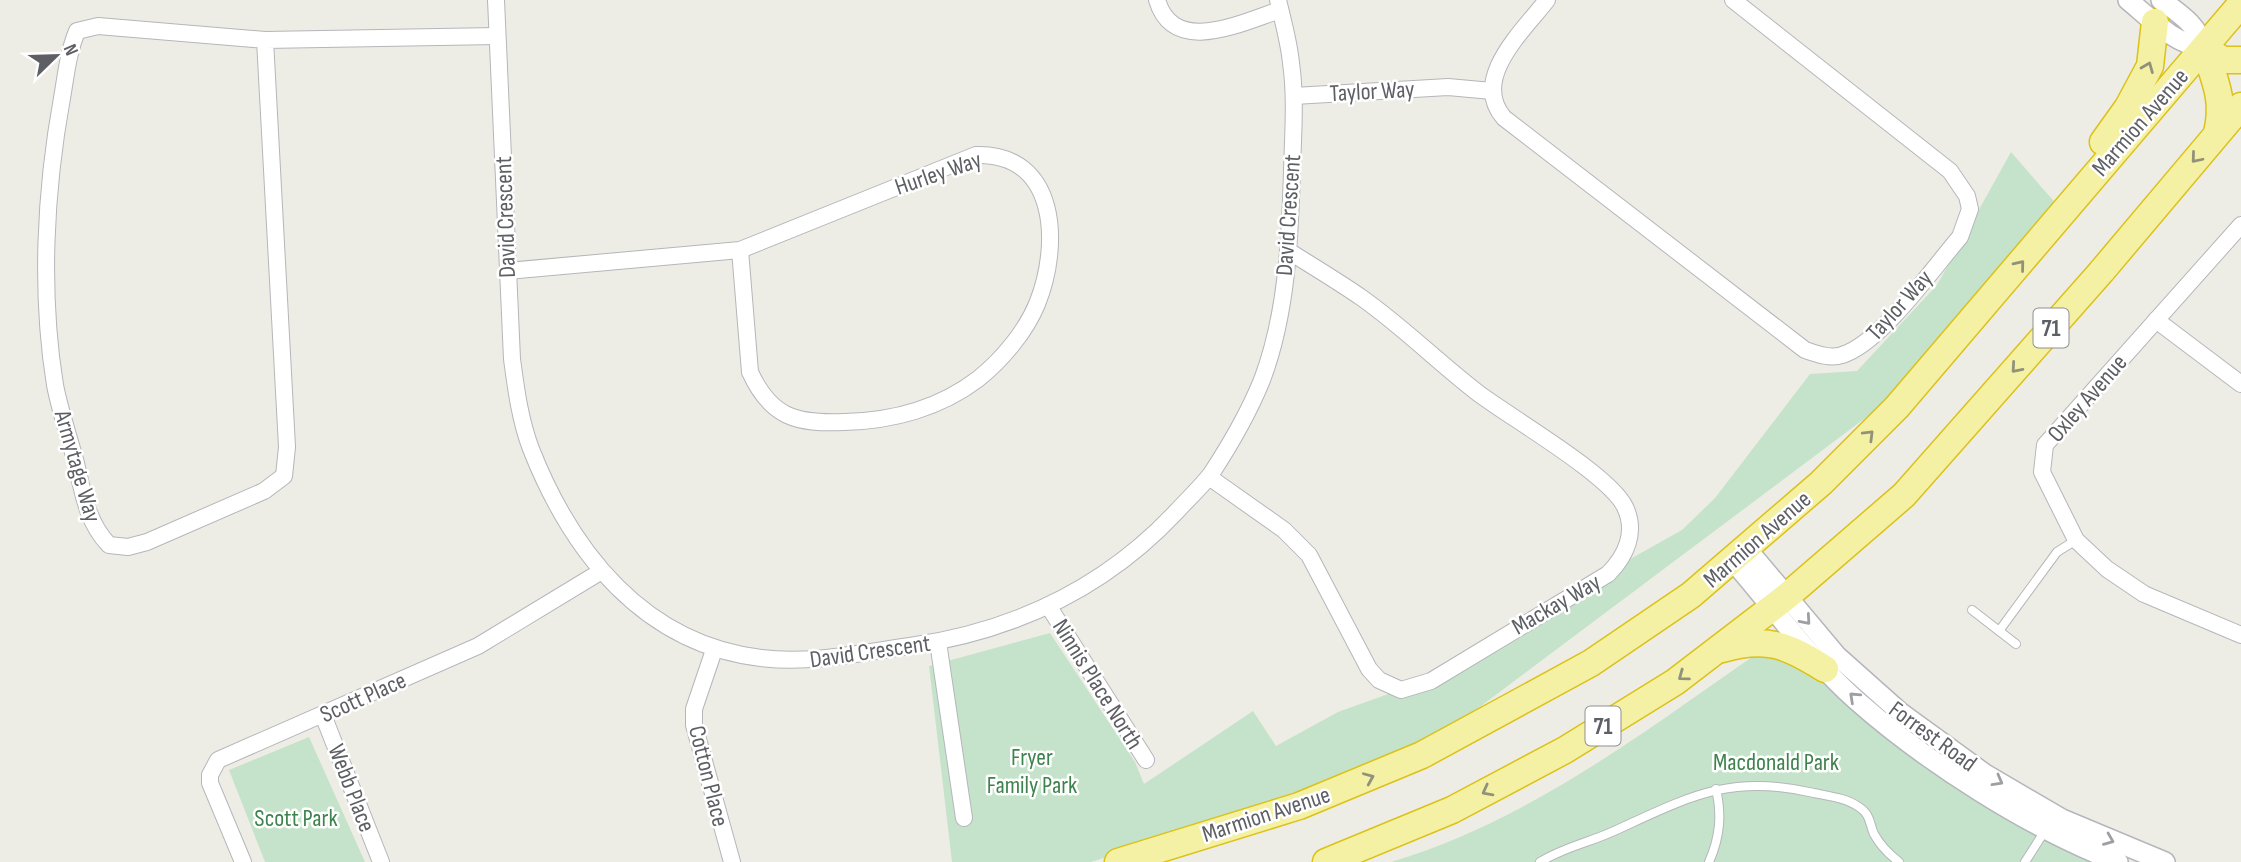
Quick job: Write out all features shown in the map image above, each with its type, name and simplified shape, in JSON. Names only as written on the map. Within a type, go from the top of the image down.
[{"type":"highway","name":"Marmion Avenue","points":[[1118,862],[1299,806],[1422,755],[1591,663],[1643,631],[1740,555],[1821,484],[1897,407],[1969,326],[2241,4]]},
{"type":"highway","points":[[2066,208],[2064,198],[2074,177],[2114,128],[2150,66],[2158,11]]},
{"type":"highway","points":[[2204,48],[2224,60],[2241,60]]},
{"type":"highway","points":[[2204,48],[2220,96],[2222,111],[2217,133]]},
{"type":"highway","name":"71","points":[[1326,862],[1452,810],[1565,750],[1675,682],[1779,602],[1904,495],[2101,272],[2241,106]]},
{"type":"highway","points":[[1717,651],[1754,643],[1776,643],[1825,669]]},
{"type":"street","name":"David Crescent","points":[[496,0],[512,359],[520,410],[530,447],[552,497],[600,572],[669,627],[714,650],[762,658],[804,661],[938,642],[990,628],[1049,607],[1121,564],[1158,531],[1209,477],[1262,379],[1290,251],[1294,96],[1291,60],[1279,5]]},
{"type":"street","points":[[1157,0],[1170,22],[1181,30],[1196,33],[1215,31],[1279,5]]},
{"type":"street","points":[[1492,91],[1500,63],[1547,0]]},
{"type":"street","name":"Taylor Way","points":[[1294,96],[1448,87],[1492,91],[1495,107],[1504,118],[1805,350],[1830,357],[1841,356],[1877,333],[1960,237],[1968,219],[1967,196],[1940,160],[1732,0]]},
{"type":"street","points":[[2128,0],[2158,11],[2188,46],[2204,48]]},
{"type":"street","name":"Armytage Way","points":[[265,40],[287,447],[284,475],[264,491],[147,542],[128,547],[109,545],[97,533],[87,511],[56,388],[46,315],[50,184],[71,47],[77,31],[98,26],[265,40],[497,36]]},
{"type":"street","name":"Hurley Way","points":[[507,271],[740,250],[976,155],[1010,158],[1026,169],[1045,199],[1051,234],[1050,258],[1037,305],[1001,358],[968,386],[926,408],[855,422],[801,421],[784,415],[758,390],[750,372],[740,250]]},
{"type":"street","name":"Oxley Avenue","points":[[2241,225],[2045,444],[2042,472],[2076,540],[2107,569],[2144,594],[2241,635]]},
{"type":"street","name":"Mackay Way","points":[[1209,477],[1284,530],[1309,555],[1369,669],[1379,680],[1401,690],[1415,688],[1442,675],[1608,575],[1618,564],[1629,543],[1630,521],[1618,495],[1610,486],[1479,393],[1363,299],[1290,251]]},
{"type":"street","points":[[2156,320],[2241,384]]},
{"type":"street","name":"Forrest Road","points":[[1740,555],[1779,602],[1825,669],[1856,700],[1929,756],[2051,821],[2118,862]]},
{"type":"street","name":"Scott Place","points":[[243,862],[210,783],[214,767],[228,754],[323,715],[502,634],[600,572]]},
{"type":"street","name":"Forrest Road","points":[[1779,602],[1880,697],[2051,821],[2165,862]]},
{"type":"street","name":"Ninnis Place North","points":[[1049,607],[1146,760]]},
{"type":"street","points":[[938,642],[964,818]]},
{"type":"street","name":"Cotton Place","points":[[714,650],[694,709],[694,725],[732,862]]},
{"type":"street","name":"Webb Place","points":[[323,715],[381,862]]},
{"type":"lane","points":[[1999,631],[2057,552],[2076,540]]},
{"type":"lane","points":[[1972,610],[2017,644]]},
{"type":"lane","points":[[1540,862],[1575,843],[1613,831],[1679,800],[1716,789],[1748,785],[1803,790],[1845,800],[1869,815],[1874,834],[1899,862]]},
{"type":"lane","points":[[1709,862],[1718,841],[1721,809],[1716,789]]},
{"type":"lane","points":[[2025,862],[2051,821]]},
{"type":"green space","name":"Fryer Family Park","points":[[2011,152],[2058,206],[1876,410],[1409,760],[1091,862],[952,862],[929,666],[1050,633],[1135,762],[1144,784],[1253,711],[1276,746],[1338,712],[1391,693],[1682,530],[1715,498],[1810,374],[1857,371],[1937,285]]},
{"type":"green space","name":"Macdonald Park","points":[[1784,635],[1852,696],[2069,839],[2125,862],[1391,862],[1445,843],[1497,820],[1547,793],[1644,732]]},
{"type":"green space","name":"Scott Park","points":[[309,737],[365,862],[265,862],[229,770]]}]
